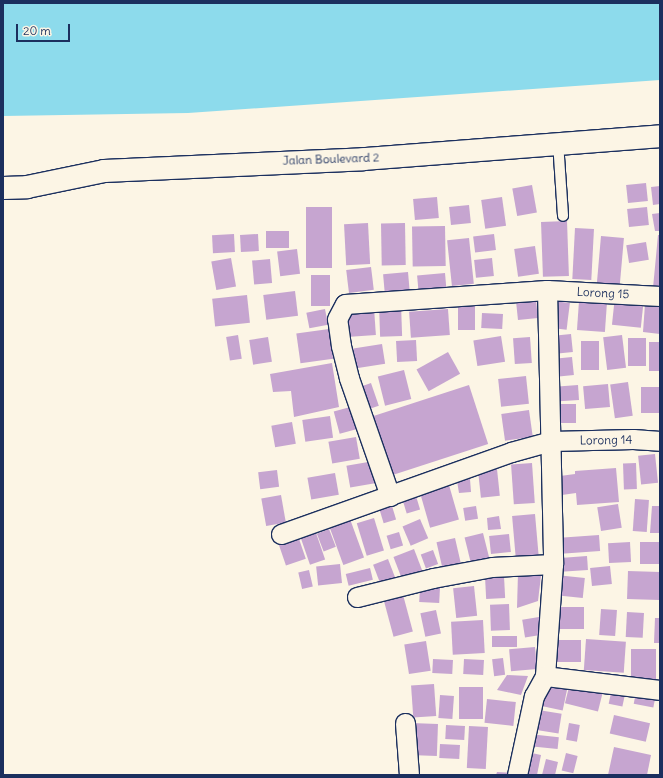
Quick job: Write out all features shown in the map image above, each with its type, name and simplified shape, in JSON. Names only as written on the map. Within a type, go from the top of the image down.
[{"type":"main road","name":"Jalan Boulevard 2","points":[[3,188],[27,187],[104,170],[364,158],[558,142],[660,136]]},
{"type":"street","name":"Lorong 15","points":[[390,496],[349,378],[337,319],[342,307],[350,302],[547,290],[660,296]]},
{"type":"street","points":[[517,775],[534,696],[545,676],[553,564],[547,290]]},
{"type":"street","name":"Lorong 14","points":[[281,534],[511,452],[551,441],[633,438],[660,441]]},
{"type":"street","points":[[357,597],[492,567],[553,564]]},
{"type":"street","points":[[545,676],[660,690]]},
{"type":"street","points":[[404,723],[409,775]]},
{"type":"lane","points":[[558,142],[563,216]]},
{"type":"water","points":[[3,3],[660,3],[660,80],[188,113],[3,116]]},
{"type":"building","points":[[646,183],[648,201],[628,203],[626,185]]},
{"type":"building","points":[[532,185],[537,213],[517,216],[512,188]]},
{"type":"building","points":[[660,186],[660,204],[653,205],[651,187]]},
{"type":"building","points":[[437,197],[439,218],[415,220],[413,199]]},
{"type":"building","points":[[502,197],[506,226],[485,229],[481,200]]},
{"type":"building","points":[[469,205],[471,223],[451,225],[449,207]]},
{"type":"building","points":[[306,207],[332,207],[332,268],[306,268]]},
{"type":"building","points":[[647,207],[649,225],[629,227],[627,209]]},
{"type":"building","points":[[660,213],[660,231],[655,231],[652,214]]},
{"type":"building","points":[[567,221],[569,276],[543,277],[541,222]]},
{"type":"building","points":[[368,223],[370,264],[346,265],[344,224]]},
{"type":"building","points":[[381,223],[405,223],[406,265],[382,265]]},
{"type":"building","points":[[445,226],[446,266],[413,267],[412,227]]},
{"type":"building","points":[[575,228],[594,229],[591,280],[572,279]]},
{"type":"building","points":[[266,231],[289,231],[289,248],[266,248]]},
{"type":"building","points":[[234,234],[235,252],[213,253],[212,235]]},
{"type":"building","points":[[258,234],[259,251],[241,252],[240,235]]},
{"type":"building","points":[[494,234],[496,250],[475,252],[473,237]]},
{"type":"building","points":[[658,235],[660,235],[660,288],[653,288]]},
{"type":"building","points":[[601,236],[624,238],[620,288],[597,286]]},
{"type":"building","points":[[469,238],[474,284],[452,286],[447,240]]},
{"type":"building","points":[[646,242],[649,260],[629,263],[626,245]]},
{"type":"building","points":[[535,246],[539,274],[518,277],[514,249]]},
{"type":"building","points":[[297,249],[300,274],[280,276],[277,251]]},
{"type":"building","points":[[231,258],[236,287],[216,290],[211,261]]},
{"type":"building","points":[[492,258],[494,276],[476,278],[474,260]]},
{"type":"building","points":[[270,259],[272,283],[254,284],[252,261]]},
{"type":"building","points":[[371,267],[374,290],[349,293],[346,270]]},
{"type":"building","points":[[408,272],[410,295],[385,297],[383,274]]},
{"type":"building","points":[[445,273],[447,294],[419,296],[417,275]]},
{"type":"building","points":[[311,275],[330,275],[330,306],[311,306]]},
{"type":"building","points":[[295,291],[298,316],[266,320],[263,295]]},
{"type":"building","points":[[247,295],[250,323],[215,327],[212,299]]},
{"type":"building","points":[[615,296],[644,299],[641,328],[612,325]]},
{"type":"building","points":[[536,300],[538,318],[518,320],[516,302]]},
{"type":"building","points":[[553,301],[570,303],[567,330],[550,328]]},
{"type":"building","points":[[579,301],[607,303],[605,332],[577,330]]},
{"type":"building","points":[[401,304],[402,336],[380,337],[379,305]]},
{"type":"building","points":[[458,304],[475,304],[475,330],[458,330]]},
{"type":"building","points":[[645,304],[660,305],[660,334],[643,332]]},
{"type":"building","points":[[374,308],[376,335],[347,337],[345,310]]},
{"type":"building","points":[[325,309],[328,325],[309,328],[306,313]]},
{"type":"building","points":[[448,309],[450,335],[411,338],[409,312]]},
{"type":"building","points":[[482,313],[503,314],[502,329],[481,328]]},
{"type":"building","points":[[329,329],[333,359],[300,363],[296,334]]},
{"type":"building","points":[[571,334],[573,352],[553,354],[551,336]]},
{"type":"building","points":[[238,335],[242,359],[230,361],[226,337]]},
{"type":"building","points":[[622,335],[626,368],[607,370],[603,337]]},
{"type":"building","points":[[501,336],[505,362],[477,366],[473,340]]},
{"type":"building","points":[[268,337],[272,362],[253,365],[249,340]]},
{"type":"building","points":[[530,337],[532,363],[515,364],[513,338]]},
{"type":"building","points":[[628,338],[646,338],[646,366],[628,366]]},
{"type":"building","points":[[416,340],[417,361],[397,362],[396,341]]},
{"type":"building","points":[[581,341],[599,341],[599,370],[581,370]]},
{"type":"building","points":[[649,342],[660,342],[660,371],[649,371]]},
{"type":"building","points":[[382,344],[385,364],[356,368],[353,349]]},
{"type":"building","points":[[448,352],[460,374],[429,391],[417,369]]},
{"type":"building","points":[[572,357],[574,375],[554,377],[552,359]]},
{"type":"building","points":[[332,363],[339,407],[294,417],[291,391],[273,392],[270,374]]},
{"type":"building","points":[[404,370],[411,399],[385,406],[378,377]]},
{"type":"building","points":[[526,376],[529,404],[501,407],[498,379]]},
{"type":"building","points":[[628,382],[633,416],[615,418],[610,385]]},
{"type":"building","points":[[371,383],[379,406],[365,411],[357,388]]},
{"type":"building","points":[[608,384],[610,407],[585,409],[583,386]]},
{"type":"building","points":[[469,385],[488,444],[391,475],[372,417]]},
{"type":"building","points":[[578,385],[579,400],[559,401],[558,386]]},
{"type":"building","points":[[641,387],[660,387],[660,413],[641,413]]},
{"type":"building","points":[[561,404],[576,404],[576,423],[561,423]]},
{"type":"building","points":[[354,406],[360,428],[340,434],[334,411]]},
{"type":"building","points":[[529,410],[533,437],[505,441],[501,414]]},
{"type":"building","points":[[330,416],[333,438],[305,442],[302,420]]},
{"type":"building","points":[[292,422],[296,444],[275,447],[271,426]]},
{"type":"building","points":[[356,437],[360,459],[332,464],[328,442]]},
{"type":"building","points":[[655,454],[658,483],[641,485],[638,456]]},
{"type":"building","points":[[374,461],[378,483],[350,488],[346,466]]},
{"type":"building","points":[[532,463],[535,503],[514,504],[511,464]]},
{"type":"building","points":[[623,463],[636,463],[637,489],[624,489]]},
{"type":"building","points":[[616,468],[619,502],[577,505],[576,493],[562,495],[560,476],[575,474],[575,471]]},
{"type":"building","points":[[497,469],[500,496],[481,498],[478,471]]},
{"type":"building","points":[[277,470],[279,487],[260,489],[258,472]]},
{"type":"building","points":[[335,473],[339,495],[311,500],[307,478]]},
{"type":"building","points":[[470,479],[471,492],[459,493],[457,481]]},
{"type":"building","points":[[449,485],[459,520],[430,528],[420,493]]},
{"type":"building","points":[[281,495],[286,523],[266,526],[261,498]]},
{"type":"building","points":[[416,496],[420,509],[407,513],[403,500]]},
{"type":"building","points":[[635,499],[649,500],[647,532],[633,531]]},
{"type":"building","points":[[618,504],[622,528],[601,531],[597,507]]},
{"type":"building","points":[[392,506],[396,519],[384,523],[380,510]]},
{"type":"building","points":[[476,506],[478,519],[465,521],[463,508]]},
{"type":"building","points":[[652,506],[660,506],[660,533],[650,533]]},
{"type":"building","points":[[535,514],[539,560],[516,562],[512,516]]},
{"type":"building","points":[[499,516],[501,529],[488,530],[487,518]]},
{"type":"building","points":[[374,518],[384,551],[367,556],[357,523]]},
{"type":"building","points":[[350,519],[364,558],[343,565],[329,527]]},
{"type":"building","points":[[420,519],[428,538],[411,546],[403,526]]},
{"type":"building","points":[[329,529],[336,547],[324,551],[317,534]]},
{"type":"building","points":[[399,532],[403,545],[391,549],[387,536]]},
{"type":"building","points":[[316,533],[325,559],[310,565],[301,538]]},
{"type":"building","points":[[483,533],[490,562],[472,567],[465,538]]},
{"type":"building","points":[[509,534],[511,552],[491,554],[489,536]]},
{"type":"building","points":[[599,535],[600,551],[561,554],[560,538]]},
{"type":"building","points":[[298,536],[306,559],[286,566],[278,543]]},
{"type":"building","points":[[455,538],[462,569],[444,573],[436,542]]},
{"type":"building","points":[[630,542],[631,562],[609,563],[608,543]]},
{"type":"building","points":[[640,542],[660,542],[660,564],[640,564]]},
{"type":"building","points":[[414,549],[424,575],[403,583],[393,557]]},
{"type":"building","points":[[433,550],[438,564],[426,569],[421,554]]},
{"type":"building","points":[[587,556],[588,570],[561,572],[560,558]]},
{"type":"building","points":[[388,559],[397,582],[382,588],[373,565]]},
{"type":"building","points":[[340,564],[342,583],[318,585],[316,567]]},
{"type":"building","points":[[610,566],[612,584],[592,586],[590,568]]},
{"type":"building","points":[[370,568],[373,580],[349,586],[346,574]]},
{"type":"building","points":[[309,570],[313,587],[302,589],[298,572]]},
{"type":"building","points":[[628,571],[660,572],[659,600],[627,599]]},
{"type":"building","points":[[518,573],[541,576],[538,601],[517,608]]},
{"type":"building","points":[[556,575],[585,578],[583,598],[554,595]]},
{"type":"building","points":[[504,576],[505,598],[486,599],[485,577]]},
{"type":"building","points":[[474,586],[477,616],[456,618],[453,588]]},
{"type":"building","points":[[420,587],[440,588],[439,603],[419,602]]},
{"type":"building","points":[[402,591],[413,632],[394,637],[383,596]]},
{"type":"building","points":[[509,604],[510,630],[491,631],[490,605]]},
{"type":"building","points":[[553,607],[584,607],[584,629],[553,629]]},
{"type":"building","points":[[601,609],[617,610],[615,636],[599,635]]},
{"type":"building","points":[[436,610],[441,633],[425,637],[420,613]]},
{"type":"building","points":[[627,612],[644,613],[643,638],[626,637]]},
{"type":"building","points":[[539,617],[542,635],[525,637],[522,620]]},
{"type":"building","points":[[655,618],[660,618],[660,643],[654,643]]},
{"type":"building","points":[[483,620],[485,653],[453,655],[451,622]]},
{"type":"building","points":[[492,636],[517,636],[517,647],[492,647]]},
{"type":"building","points":[[586,639],[626,642],[624,673],[584,670]]},
{"type":"building","points":[[557,640],[581,640],[581,662],[557,662]]},
{"type":"building","points":[[426,641],[431,671],[409,674],[404,644]]},
{"type":"building","points":[[535,647],[537,669],[511,671],[509,649]]},
{"type":"building","points":[[631,649],[656,649],[656,681],[631,681]]},
{"type":"building","points":[[503,658],[505,675],[494,676],[492,659]]},
{"type":"building","points":[[433,659],[453,660],[452,674],[432,673]]},
{"type":"building","points":[[464,659],[484,660],[483,675],[463,674]]},
{"type":"building","points":[[507,675],[528,676],[521,695],[497,690]]},
{"type":"building","points":[[545,678],[568,683],[563,710],[539,705]]},
{"type":"building","points":[[571,679],[604,687],[598,711],[565,703]]},
{"type":"building","points":[[434,684],[436,716],[413,718],[411,686]]},
{"type":"building","points":[[459,687],[483,687],[483,719],[459,719]]},
{"type":"building","points":[[612,688],[626,691],[622,707],[609,704]]},
{"type":"building","points":[[636,692],[656,696],[653,708],[634,704]]},
{"type":"building","points":[[440,695],[454,696],[452,719],[438,718]]},
{"type":"building","points":[[487,699],[516,702],[513,726],[484,723]]},
{"type":"building","points":[[532,709],[562,714],[559,733],[529,729]]},
{"type":"building","points":[[614,715],[650,723],[646,742],[610,734]]},
{"type":"building","points":[[411,723],[438,724],[437,756],[410,755]]},
{"type":"building","points":[[569,723],[580,725],[577,742],[566,740]]},
{"type":"building","points":[[446,725],[465,726],[464,740],[445,739]]},
{"type":"building","points":[[469,726],[488,727],[486,769],[467,768]]},
{"type":"building","points":[[529,734],[559,737],[558,749],[528,746]]},
{"type":"building","points":[[440,744],[460,745],[459,759],[439,758]]},
{"type":"building","points":[[614,747],[651,755],[647,775],[608,775]]},
{"type":"building","points":[[527,752],[541,755],[537,775],[522,775]]},
{"type":"building","points":[[566,753],[578,756],[573,773],[562,770]]},
{"type":"building","points":[[546,759],[558,762],[555,775],[542,775]]},
{"type":"building","points":[[497,772],[512,773],[512,775],[496,775]]}]
